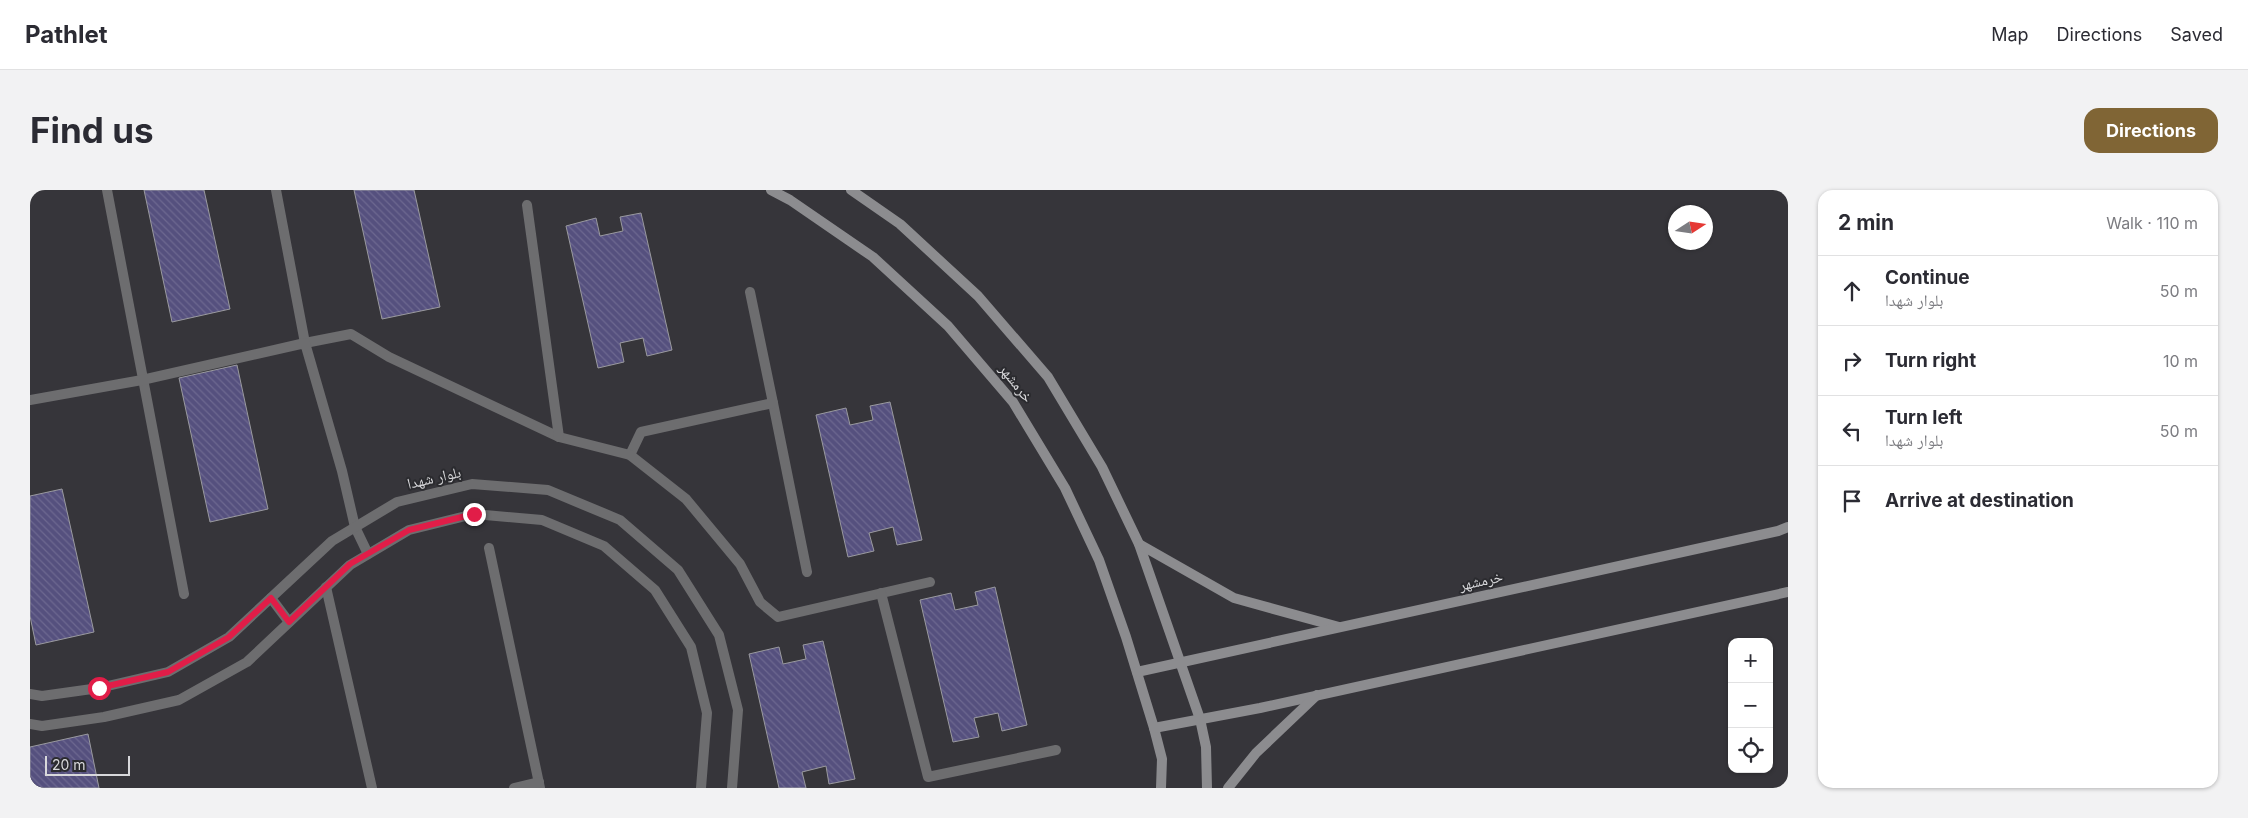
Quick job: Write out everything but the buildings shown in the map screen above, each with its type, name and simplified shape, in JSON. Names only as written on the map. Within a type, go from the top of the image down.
[{"type":"main road","name":"خرمشهر","points":[[771,190],[790,200],[873,258],[948,326],[1014,402],[1065,488],[1099,560],[1154,728],[1162,759],[1161,788]]},
{"type":"main road","name":"خرمشهر","points":[[851,190],[900,224],[978,296],[1048,377],[1102,467],[1139,544],[1200,719],[1206,747],[1207,788]]},
{"type":"main road","name":"خرمشهر","points":[[1137,672],[1778,531],[1788,527]]},
{"type":"main road","points":[[1139,544],[1234,598],[1340,627]]},
{"type":"main road","points":[[1154,728],[1318,695],[1788,592]]},
{"type":"main road","points":[[1228,788],[1256,753],[1318,695]]},
{"type":"street","points":[[107,190],[184,594]]},
{"type":"street","points":[[276,190],[305,343],[342,472],[355,527],[368,554]]},
{"type":"street","points":[[527,205],[559,437]]},
{"type":"street","points":[[750,292],[807,572]]},
{"type":"street","points":[[30,400],[142,380],[351,334],[389,357],[559,437],[630,455],[686,500],[740,564],[760,602],[778,617],[930,582]]},
{"type":"street","points":[[630,455],[641,432],[772,403]]},
{"type":"street","name":"بلوار شهدا","points":[[30,694],[42,696],[99,688],[168,672],[229,637],[332,541],[397,502],[472,484],[548,490],[620,520],[678,570],[719,636],[738,710],[732,788]]},
{"type":"street","points":[[30,724],[42,726],[104,717],[179,700],[247,662],[350,564],[409,530],[474,514],[542,520],[604,546],[655,590],[691,647],[707,713],[701,788]]},
{"type":"street","points":[[489,548],[539,785],[514,788]]},
{"type":"street","points":[[326,588],[372,788]]},
{"type":"street","points":[[881,593],[928,777],[1056,750]]},
{"type":"street","points":[[271,598],[289,622]]},
{"type":"route","points":[[99,688],[168,672],[229,637],[271,598],[289,622],[350,564],[409,530],[474,514]]}]
